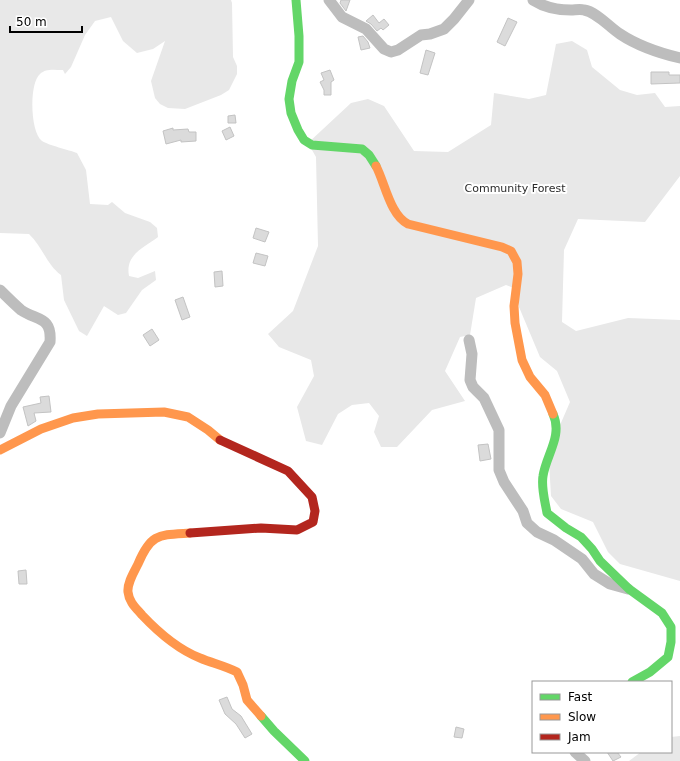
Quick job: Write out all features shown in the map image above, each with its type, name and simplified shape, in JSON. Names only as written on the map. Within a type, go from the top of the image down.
[{"type":"street","points":[[296,0],[299,36],[299,62],[292,81],[289,99],[291,113],[304,140],[312,145],[362,149],[373,161],[398,217],[408,224],[502,247],[511,251],[517,262],[518,274],[514,306],[515,323],[522,360],[530,377],[545,394],[555,418],[557,434],[543,476],[543,491],[547,513],[566,528],[582,537],[600,561],[628,589],[662,613],[671,627],[671,642],[668,657],[650,672],[634,681]]},
{"type":"street","points":[[297,22],[304,0]]},
{"type":"street","points":[[329,0],[342,17],[366,29],[384,50],[391,52],[398,50],[421,35],[430,34],[444,29],[469,0]]},
{"type":"street","points":[[533,0],[537,3],[556,9],[584,10],[594,15],[620,34],[661,54],[680,58]]},
{"type":"street","points":[[0,290],[22,310],[45,322],[51,331],[50,342],[12,406],[0,433]]},
{"type":"street","points":[[469,340],[472,354],[470,380],[473,387],[484,398],[499,430],[499,470],[504,482],[523,511],[527,522],[537,532],[554,540],[582,559],[594,574],[610,584],[628,589]]},
{"type":"street","points":[[0,450],[41,429],[73,418],[98,414],[164,412],[188,417],[208,430],[221,441],[288,471],[298,481],[312,497],[315,511],[313,522],[306,527],[297,530],[253,529],[161,535],[150,542],[144,550],[128,587],[128,594],[131,603],[159,633],[199,658],[226,666],[236,672],[243,685],[247,700],[274,731],[305,761]]},
{"type":"street","points":[[576,753],[585,761]]},
{"type":"green space","points":[[0,0],[231,0],[232,3],[233,57],[237,66],[237,74],[229,90],[221,95],[185,109],[168,108],[160,104],[155,98],[151,81],[165,41],[153,49],[137,53],[123,41],[111,17],[95,21],[85,35],[71,67],[65,74],[63,70],[48,70],[42,72],[36,79],[32,108],[35,128],[38,136],[45,143],[77,153],[86,170],[90,204],[108,205],[112,202],[125,213],[150,222],[157,228],[158,237],[132,257],[128,269],[129,276],[138,278],[155,271],[156,280],[142,290],[126,313],[118,315],[104,306],[87,336],[79,331],[64,300],[61,275],[52,266],[34,239],[29,234],[0,233]]},
{"type":"green space","name":"Community Forest","points":[[572,41],[587,50],[592,67],[620,90],[637,95],[655,93],[665,107],[680,106],[680,176],[645,222],[578,219],[564,250],[562,322],[576,331],[628,318],[680,320],[680,581],[620,564],[608,552],[593,522],[561,509],[551,496],[549,462],[551,446],[570,402],[557,371],[540,357],[519,307],[519,290],[506,285],[476,298],[470,335],[460,337],[445,371],[465,401],[432,410],[397,447],[381,447],[374,432],[379,416],[369,403],[352,405],[338,414],[322,445],[306,441],[297,407],[314,376],[311,360],[279,347],[268,334],[293,311],[318,246],[316,157],[308,143],[351,103],[368,99],[384,106],[414,151],[448,152],[491,125],[494,93],[529,99],[546,95],[556,44]]},
{"type":"green space","points":[[680,736],[680,761],[629,761],[640,753],[672,753],[672,737]]},
{"type":"building","points":[[341,0],[350,0],[346,11],[340,3]]},
{"type":"building","points":[[373,15],[379,23],[384,19],[389,25],[383,30],[381,28],[377,31],[366,21]]},
{"type":"building","points":[[508,18],[517,22],[505,46],[497,42]]},
{"type":"building","points":[[363,36],[368,42],[370,48],[361,50],[358,37]]},
{"type":"building","points":[[426,50],[435,53],[428,75],[420,73]]},
{"type":"building","points":[[330,70],[334,80],[331,82],[331,95],[324,95],[324,90],[320,82],[324,80],[321,73]]},
{"type":"building","points":[[651,72],[669,72],[669,75],[680,75],[680,83],[651,84]]},
{"type":"building","points":[[235,115],[236,123],[228,123],[228,116]]},
{"type":"building","points":[[230,127],[234,136],[226,140],[222,131]]},
{"type":"building","points":[[173,128],[173,130],[188,129],[189,132],[196,132],[196,141],[181,142],[181,140],[166,144],[163,131]]},
{"type":"building","points":[[256,228],[269,232],[265,242],[253,238]]},
{"type":"building","points":[[256,253],[268,256],[265,266],[253,263]]},
{"type":"building","points":[[222,271],[223,286],[215,287],[214,272]]},
{"type":"building","points":[[183,297],[190,317],[182,320],[175,300]]},
{"type":"building","points":[[152,329],[159,340],[150,346],[143,335]]},
{"type":"building","points":[[49,396],[51,412],[34,413],[36,421],[28,426],[23,407],[41,403],[40,397]]},
{"type":"building","points":[[488,444],[491,459],[480,461],[478,445]]},
{"type":"building","points":[[26,570],[27,584],[19,584],[18,571]]},
{"type":"building","points":[[227,697],[232,709],[241,716],[252,734],[245,738],[236,724],[225,714],[219,700]]},
{"type":"building","points":[[456,727],[464,729],[462,738],[454,737]]},
{"type":"building","points":[[608,753],[618,753],[621,757],[613,761]]},
{"type":"traffic: fast","points":[[296,0],[299,36],[299,62],[292,81],[289,99],[291,113],[298,130],[304,140],[312,145],[362,149],[369,155],[376,166]]},
{"type":"traffic: fast","points":[[553,414],[556,422],[555,438],[545,468],[542,485],[547,513],[566,528],[581,537],[600,561],[629,589],[662,613],[671,627],[671,642],[668,657],[650,672],[634,681]]},
{"type":"traffic: fast","points":[[261,716],[305,761]]},
{"type":"traffic: slow","points":[[376,166],[392,206],[402,220],[408,224],[502,247],[511,251],[517,262],[518,274],[514,306],[515,323],[522,360],[530,377],[545,395],[553,414]]},
{"type":"traffic: slow","points":[[0,450],[41,429],[73,418],[98,414],[164,412],[188,417],[220,440]]},
{"type":"traffic: slow","points":[[190,533],[163,536],[152,541],[147,546],[130,581],[128,592],[131,602],[148,622],[176,645],[200,658],[237,672],[243,685],[247,700],[261,716]]},
{"type":"traffic: jam","points":[[190,533],[261,528],[297,530],[313,522],[315,511],[312,497],[288,471],[220,440]]}]
